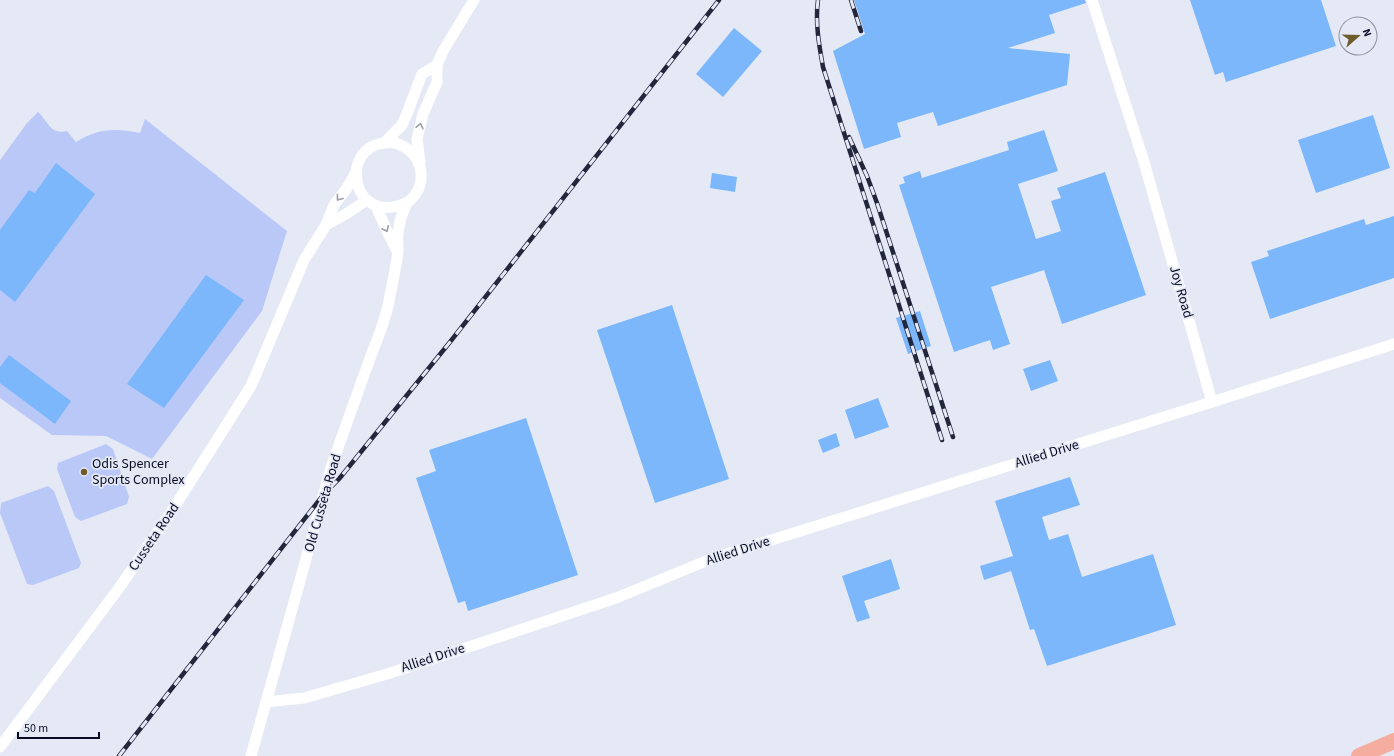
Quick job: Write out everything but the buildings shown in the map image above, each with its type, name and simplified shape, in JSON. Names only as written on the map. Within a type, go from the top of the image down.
[{"type":"highway","points":[[1359,756],[1394,741]]},
{"type":"street","name":"Cusseta Road","points":[[406,203],[414,196],[419,187],[422,176],[417,139],[423,114],[437,82],[437,65],[443,51],[474,0]]},
{"type":"street","name":"Joy Road","points":[[1092,0],[1144,162],[1212,402]]},
{"type":"street","name":"Cusseta Road","points":[[0,747],[119,588],[168,517],[251,386],[304,260],[326,225],[334,205],[347,188],[356,172],[358,162],[364,153],[373,146],[384,142],[402,125],[422,74],[437,65]]},
{"type":"street","points":[[384,142],[395,143],[406,147],[414,155],[420,165]]},
{"type":"street","points":[[356,172],[356,183],[361,192],[372,203],[398,251]]},
{"type":"street","name":"Cusseta Road","points":[[326,225],[346,214],[372,203]]},
{"type":"street","points":[[372,203],[386,208],[397,207],[406,203]]},
{"type":"street","name":"Old Cusseta Road","points":[[251,756],[331,470],[389,304],[398,251],[399,227],[406,203]]},
{"type":"street","points":[[1212,402],[1394,344]]},
{"type":"street","name":"Allied Drive","points":[[266,702],[304,698],[387,674],[616,598],[711,559],[1212,402]]},
{"type":"shaded area","points":[[38,112],[53,129],[61,132],[67,131],[76,142],[84,137],[107,130],[123,130],[140,133],[145,119],[287,231],[262,311],[152,459],[106,436],[52,435],[0,398],[0,160],[27,123]]},
{"type":"shaded area","points":[[106,444],[113,449],[129,497],[127,504],[81,521],[75,517],[57,469],[58,463]]},
{"type":"shaded area","points":[[48,486],[54,491],[81,563],[79,568],[33,585],[27,584],[0,513],[1,503]]},
{"type":"railway","points":[[119,756],[324,494],[339,479],[450,342],[719,0]]},
{"type":"railway","points":[[818,0],[817,25],[823,67],[942,440]]},
{"type":"railway","points":[[851,0],[861,31]]},
{"type":"railway","points":[[849,137],[867,176],[877,203],[953,437]]},
{"type":"place","name":"Odis Spencer Sports Complex","points":[[84,472]]}]
